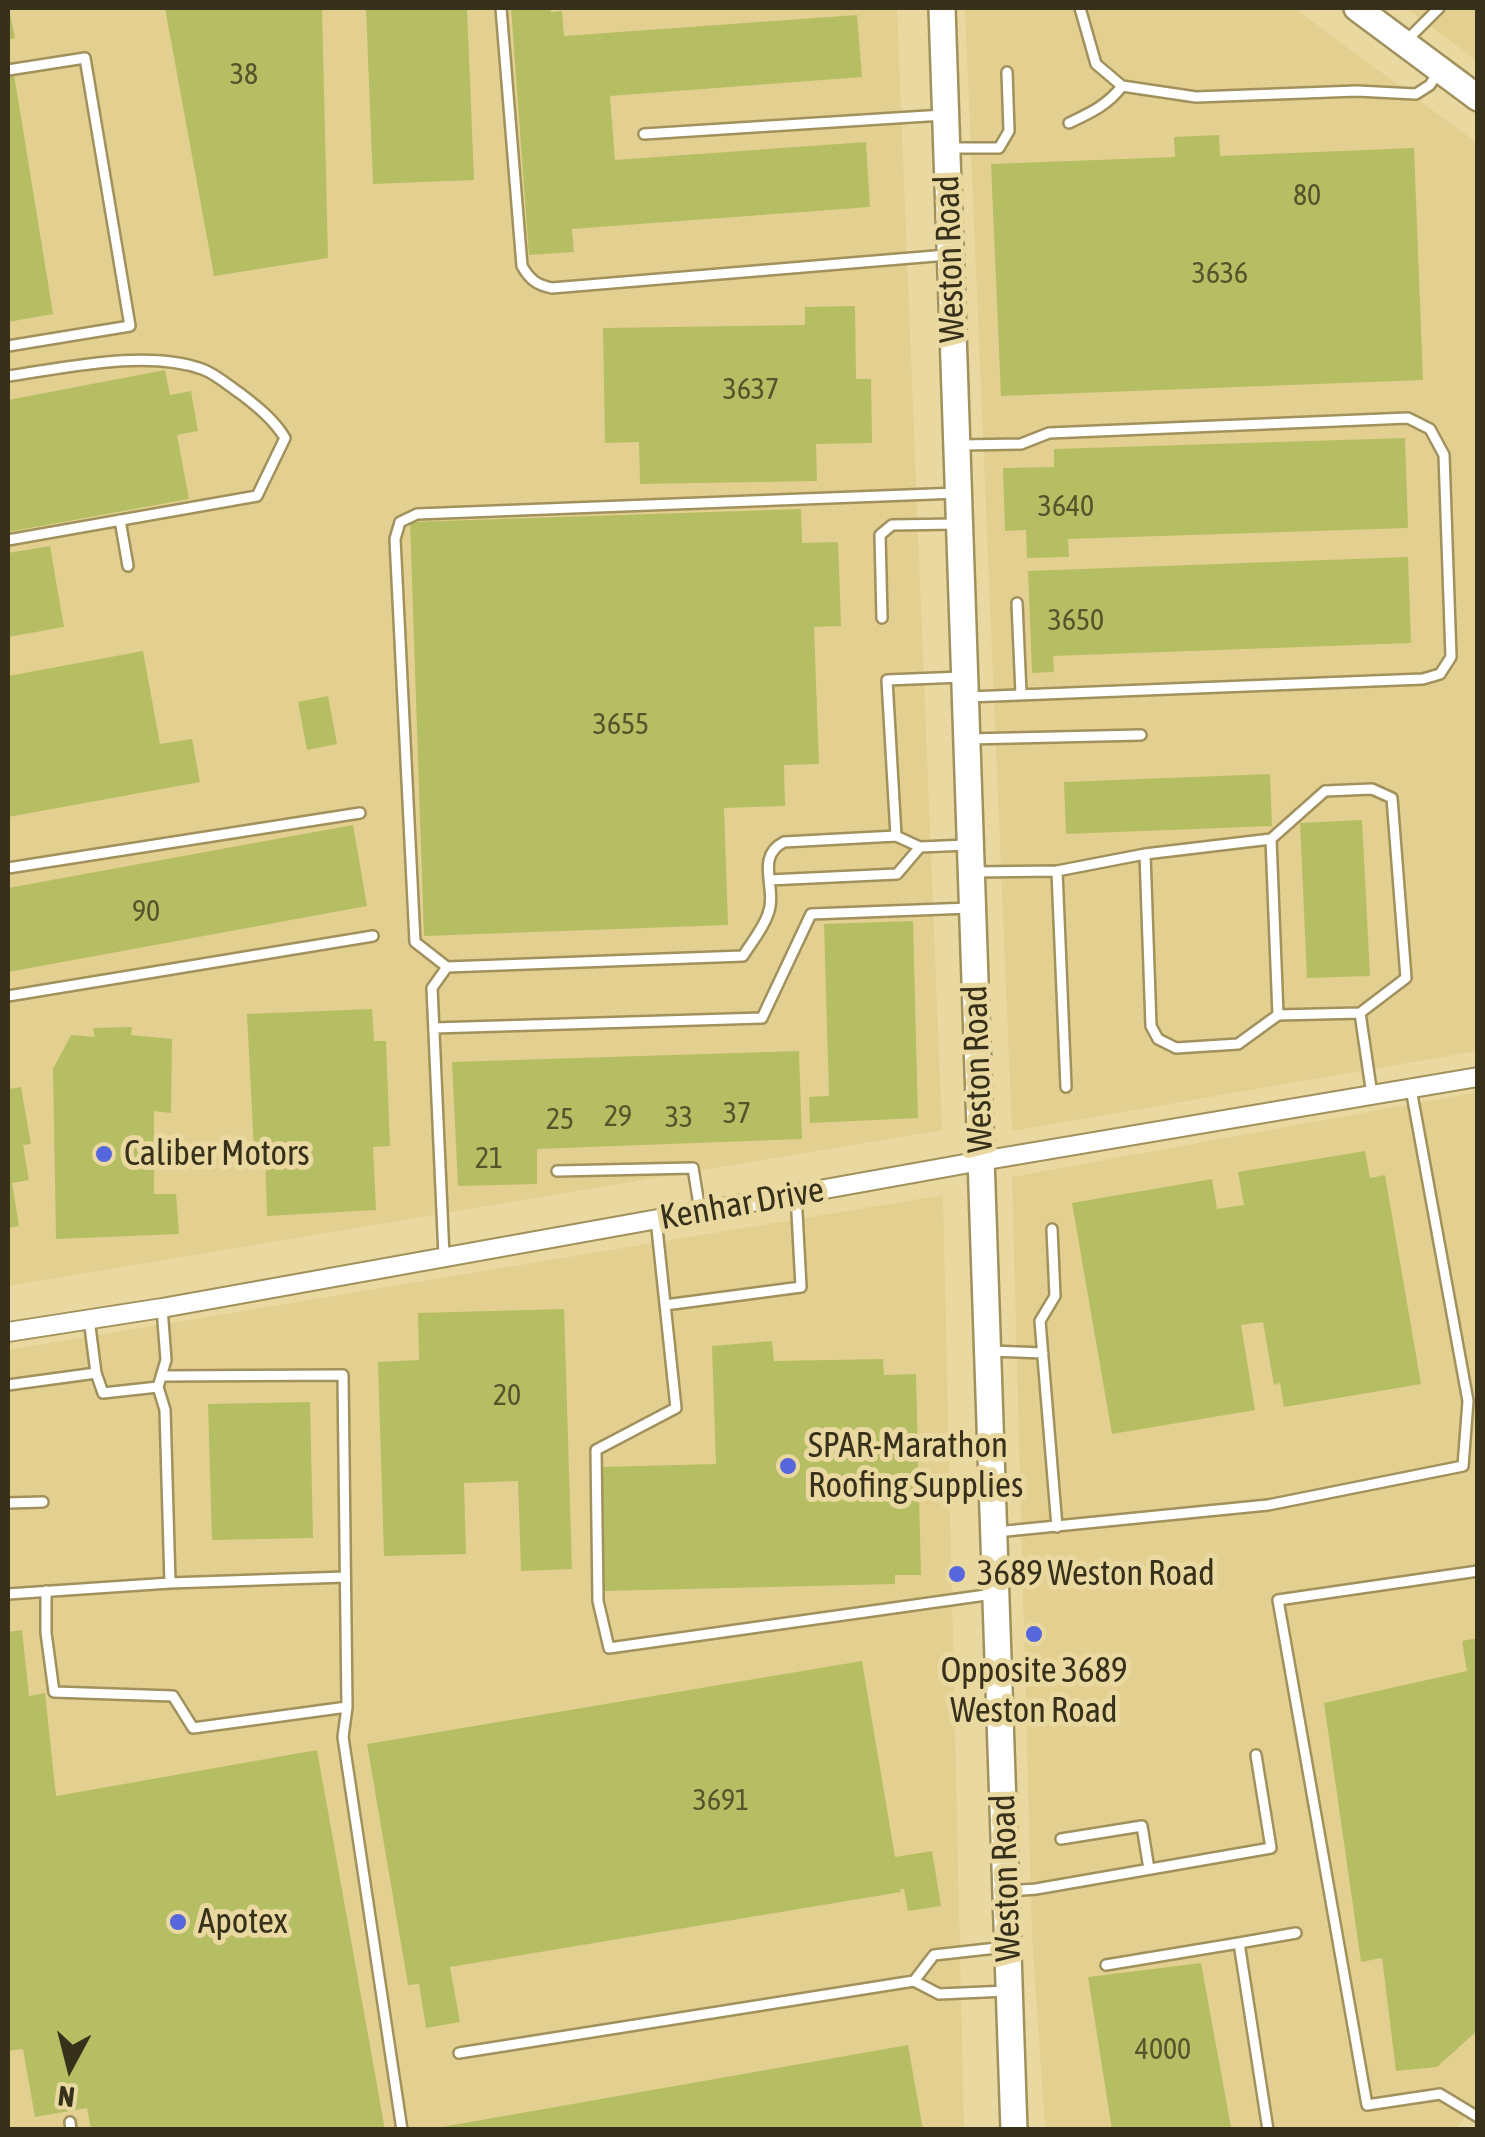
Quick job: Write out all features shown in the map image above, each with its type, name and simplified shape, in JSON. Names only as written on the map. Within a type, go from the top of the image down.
[{"type":"main road","name":"Weston Road","points":[[942,8],[1014,2130]]},
{"type":"main road","points":[[1356,8],[1478,98]]},
{"type":"street","name":"Kenhar Drive","points":[[8,1332],[1478,1077]]},
{"type":"lane","points":[[500,8],[522,266],[529,278],[541,286],[950,255]]},
{"type":"lane","points":[[1080,8],[1096,64],[1122,86],[1196,97],[1358,91],[1416,94],[1430,85],[1440,70]]},
{"type":"lane","points":[[1404,43],[1439,8]]},
{"type":"lane","points":[[8,70],[84,58],[130,326],[8,346]]},
{"type":"lane","points":[[946,148],[999,148],[1006,140],[1007,72]]},
{"type":"lane","points":[[1070,123],[1097,110],[1122,86]]},
{"type":"lane","points":[[644,134],[945,115]]},
{"type":"lane","points":[[8,376],[100,364],[184,364],[206,370],[245,397],[276,422],[285,438],[257,496],[8,540]]},
{"type":"lane","points":[[896,836],[887,680],[1022,694],[1423,679],[1440,674],[1451,657],[1444,456],[1430,429],[1408,418],[1048,433],[1020,444],[956,445]]},
{"type":"lane","points":[[958,493],[418,514],[400,522],[394,539],[415,942],[447,967],[744,956],[770,912],[768,856],[773,847],[784,842],[896,836],[920,847],[970,845]]},
{"type":"lane","points":[[120,520],[128,566]]},
{"type":"lane","points":[[882,618],[880,535],[884,529],[892,525],[959,524]]},
{"type":"lane","points":[[1016,603],[1022,694]]},
{"type":"lane","points":[[966,740],[1141,735]]},
{"type":"lane","points":[[971,872],[1057,871],[1145,854],[1271,840],[1325,791],[1372,789],[1392,798],[1406,978],[1360,1012],[1278,1015],[1238,1044],[1176,1048],[1158,1038],[1151,1026],[1145,854]]},
{"type":"lane","points":[[8,868],[360,813]]},
{"type":"lane","points":[[1271,840],[1278,1015]]},
{"type":"lane","points":[[769,880],[897,874],[920,847]]},
{"type":"lane","points":[[1057,871],[1066,1087]]},
{"type":"lane","points":[[434,1028],[762,1018],[810,914],[972,908]]},
{"type":"lane","points":[[8,996],[374,936]]},
{"type":"lane","points":[[444,1256],[432,988],[447,967]]},
{"type":"lane","points":[[1360,1012],[1372,1095]]},
{"type":"lane","points":[[994,1532],[1268,1504],[1464,1466],[1468,1400],[1411,1088]]},
{"type":"lane","points":[[556,1172],[694,1168],[700,1211]]},
{"type":"lane","points":[[665,1305],[802,1287],[796,1194]]},
{"type":"lane","points":[[656,1219],[676,1408],[596,1450],[598,1601],[609,1648],[996,1594]]},
{"type":"lane","points":[[1052,1230],[1055,1296],[1040,1322],[1057,1527]]},
{"type":"lane","points":[[162,1308],[166,1360],[160,1382],[165,1410],[170,1583]]},
{"type":"lane","points":[[89,1319],[96,1373],[104,1392],[160,1382],[343,1374],[347,1706],[343,1737],[402,2130]]},
{"type":"lane","points":[[987,1350],[1043,1353]]},
{"type":"lane","points":[[8,1385],[96,1373]]},
{"type":"lane","points":[[8,1503],[42,1502]]},
{"type":"lane","points":[[1478,1570],[1278,1600],[1367,2104],[1440,2094],[1478,2117]]},
{"type":"lane","points":[[8,1594],[170,1583],[345,1578]]},
{"type":"lane","points":[[46,1591],[46,1633],[54,1692],[174,1696],[193,1728],[347,1706]]},
{"type":"lane","points":[[1006,1891],[1271,1848],[1256,1756]]},
{"type":"lane","points":[[1061,1839],[1142,1826],[1149,1869]]},
{"type":"lane","points":[[1106,1965],[1296,1933]]},
{"type":"lane","points":[[1238,1943],[1268,2130]]},
{"type":"lane","points":[[914,1982],[934,1954],[1008,1946]]},
{"type":"lane","points":[[459,2053],[914,1982],[940,1994],[1010,1990]]},
{"type":"shaded area","points":[[8,8],[897,8],[942,1130],[8,1286]]},
{"type":"shaded area","points":[[965,8],[1294,8],[1477,143],[1477,1051],[1012,1131]]},
{"type":"shaded area","points":[[1406,8],[1477,8],[1477,61]]},
{"type":"shaded area","points":[[1477,1092],[1478,2103],[1455,2129],[1045,2129],[1032,1935],[1012,1177]]},
{"type":"shaded area","points":[[943,1195],[964,2129],[8,2130],[8,1350]]},
{"type":"building","points":[[165,8],[322,8],[328,258],[214,276]]},
{"type":"building","points":[[366,8],[467,8],[474,180],[373,184]]},
{"type":"building","points":[[511,8],[562,11],[564,36],[857,15],[862,77],[610,96],[615,160],[866,142],[870,207],[572,229],[574,252],[529,255]]},
{"type":"building","points":[[8,9],[15,38],[8,40]]},
{"type":"building","points":[[14,74],[53,314],[8,322],[8,75]]},
{"type":"building","points":[[1219,135],[1220,156],[1414,148],[1423,380],[1001,396],[991,164],[1175,157],[1174,137]]},
{"type":"building","points":[[855,306],[856,379],[871,379],[872,443],[816,444],[817,481],[640,484],[639,442],[605,443],[603,328],[805,325],[805,307]]},
{"type":"building","points":[[165,370],[170,395],[191,391],[198,431],[177,435],[189,499],[8,532],[8,400]]},
{"type":"building","points":[[1405,438],[1408,528],[1068,539],[1069,557],[1027,558],[1026,530],[1005,531],[1003,468],[1054,467],[1054,449]]},
{"type":"building","points":[[801,509],[802,543],[838,542],[841,626],[814,627],[819,764],[784,765],[785,806],[724,808],[728,925],[424,936],[410,522]]},
{"type":"building","points":[[50,546],[64,627],[8,637],[8,553]]},
{"type":"building","points":[[1408,557],[1411,643],[1053,656],[1054,672],[1032,673],[1028,571]]},
{"type":"building","points":[[143,651],[160,744],[192,739],[200,782],[8,817],[8,676]]},
{"type":"building","points":[[328,696],[337,744],[307,750],[298,702]]},
{"type":"building","points":[[1270,774],[1272,826],[1066,834],[1064,782]]},
{"type":"building","points":[[1362,820],[1370,976],[1307,978],[1300,823]]},
{"type":"building","points":[[353,825],[367,906],[8,972],[8,888]]},
{"type":"building","points":[[913,921],[918,1118],[810,1123],[809,1097],[829,1096],[824,924]]},
{"type":"building","points":[[372,1009],[374,1041],[386,1041],[390,1146],[373,1147],[376,1210],[267,1216],[265,1151],[254,1150],[247,1014]]},
{"type":"building","name":"Caliber Motors","points":[[132,1027],[131,1035],[172,1039],[171,1113],[154,1111],[154,1194],[176,1194],[179,1234],[56,1239],[53,1069],[71,1035],[95,1037],[93,1028]]},
{"type":"building","points":[[799,1051],[802,1139],[537,1149],[537,1184],[458,1186],[452,1062]]},
{"type":"building","points":[[21,1087],[31,1144],[23,1145],[29,1180],[12,1183],[19,1226],[8,1228],[8,1089]]},
{"type":"building","points":[[1365,1151],[1370,1178],[1385,1175],[1421,1384],[1284,1407],[1280,1383],[1274,1385],[1263,1322],[1241,1325],[1255,1410],[1112,1434],[1072,1203],[1212,1179],[1217,1209],[1244,1205],[1238,1172]]},
{"type":"building","points":[[564,1309],[572,1569],[521,1571],[518,1481],[464,1483],[466,1554],[384,1556],[378,1362],[419,1360],[418,1313]]},
{"type":"building","name":"SPAR-Marathon Roofing Supplies","points":[[772,1341],[774,1361],[883,1359],[884,1375],[916,1374],[921,1575],[895,1575],[895,1584],[604,1591],[601,1467],[716,1464],[712,1346]]},
{"type":"building","points":[[310,1402],[313,1538],[212,1540],[208,1404]]},
{"type":"building","name":"Apotex","points":[[22,1630],[29,1696],[45,1693],[56,1796],[317,1750],[385,2130],[91,2130],[87,2108],[35,2117],[23,2049],[8,2051],[8,1632]]},
{"type":"building","points":[[1478,1638],[1478,2030],[1437,2067],[1396,2071],[1382,1958],[1361,1962],[1324,1703],[1467,1671],[1462,1641]]},
{"type":"building","points":[[862,1661],[895,1857],[932,1851],[941,1906],[908,1911],[904,1889],[900,1889],[901,1892],[450,1967],[460,2022],[426,2028],[419,1984],[408,1985],[367,1744]]},
{"type":"building","points":[[1201,1963],[1231,2127],[1112,2130],[1088,1977]]},
{"type":"building","points":[[908,2045],[923,2130],[436,2130],[436,2128]]},
{"type":"place","name":"Caliber Motors","points":[[104,1154]]},
{"type":"place","name":"SPAR-Marathon Roofing Supplies","points":[[788,1466]]},
{"type":"place","name":"3689 Weston Road","points":[[957,1574]]},
{"type":"place","name":"Opposite 3689 Weston Road","points":[[1034,1634]]},
{"type":"place","name":"Apotex","points":[[178,1922]]}]
